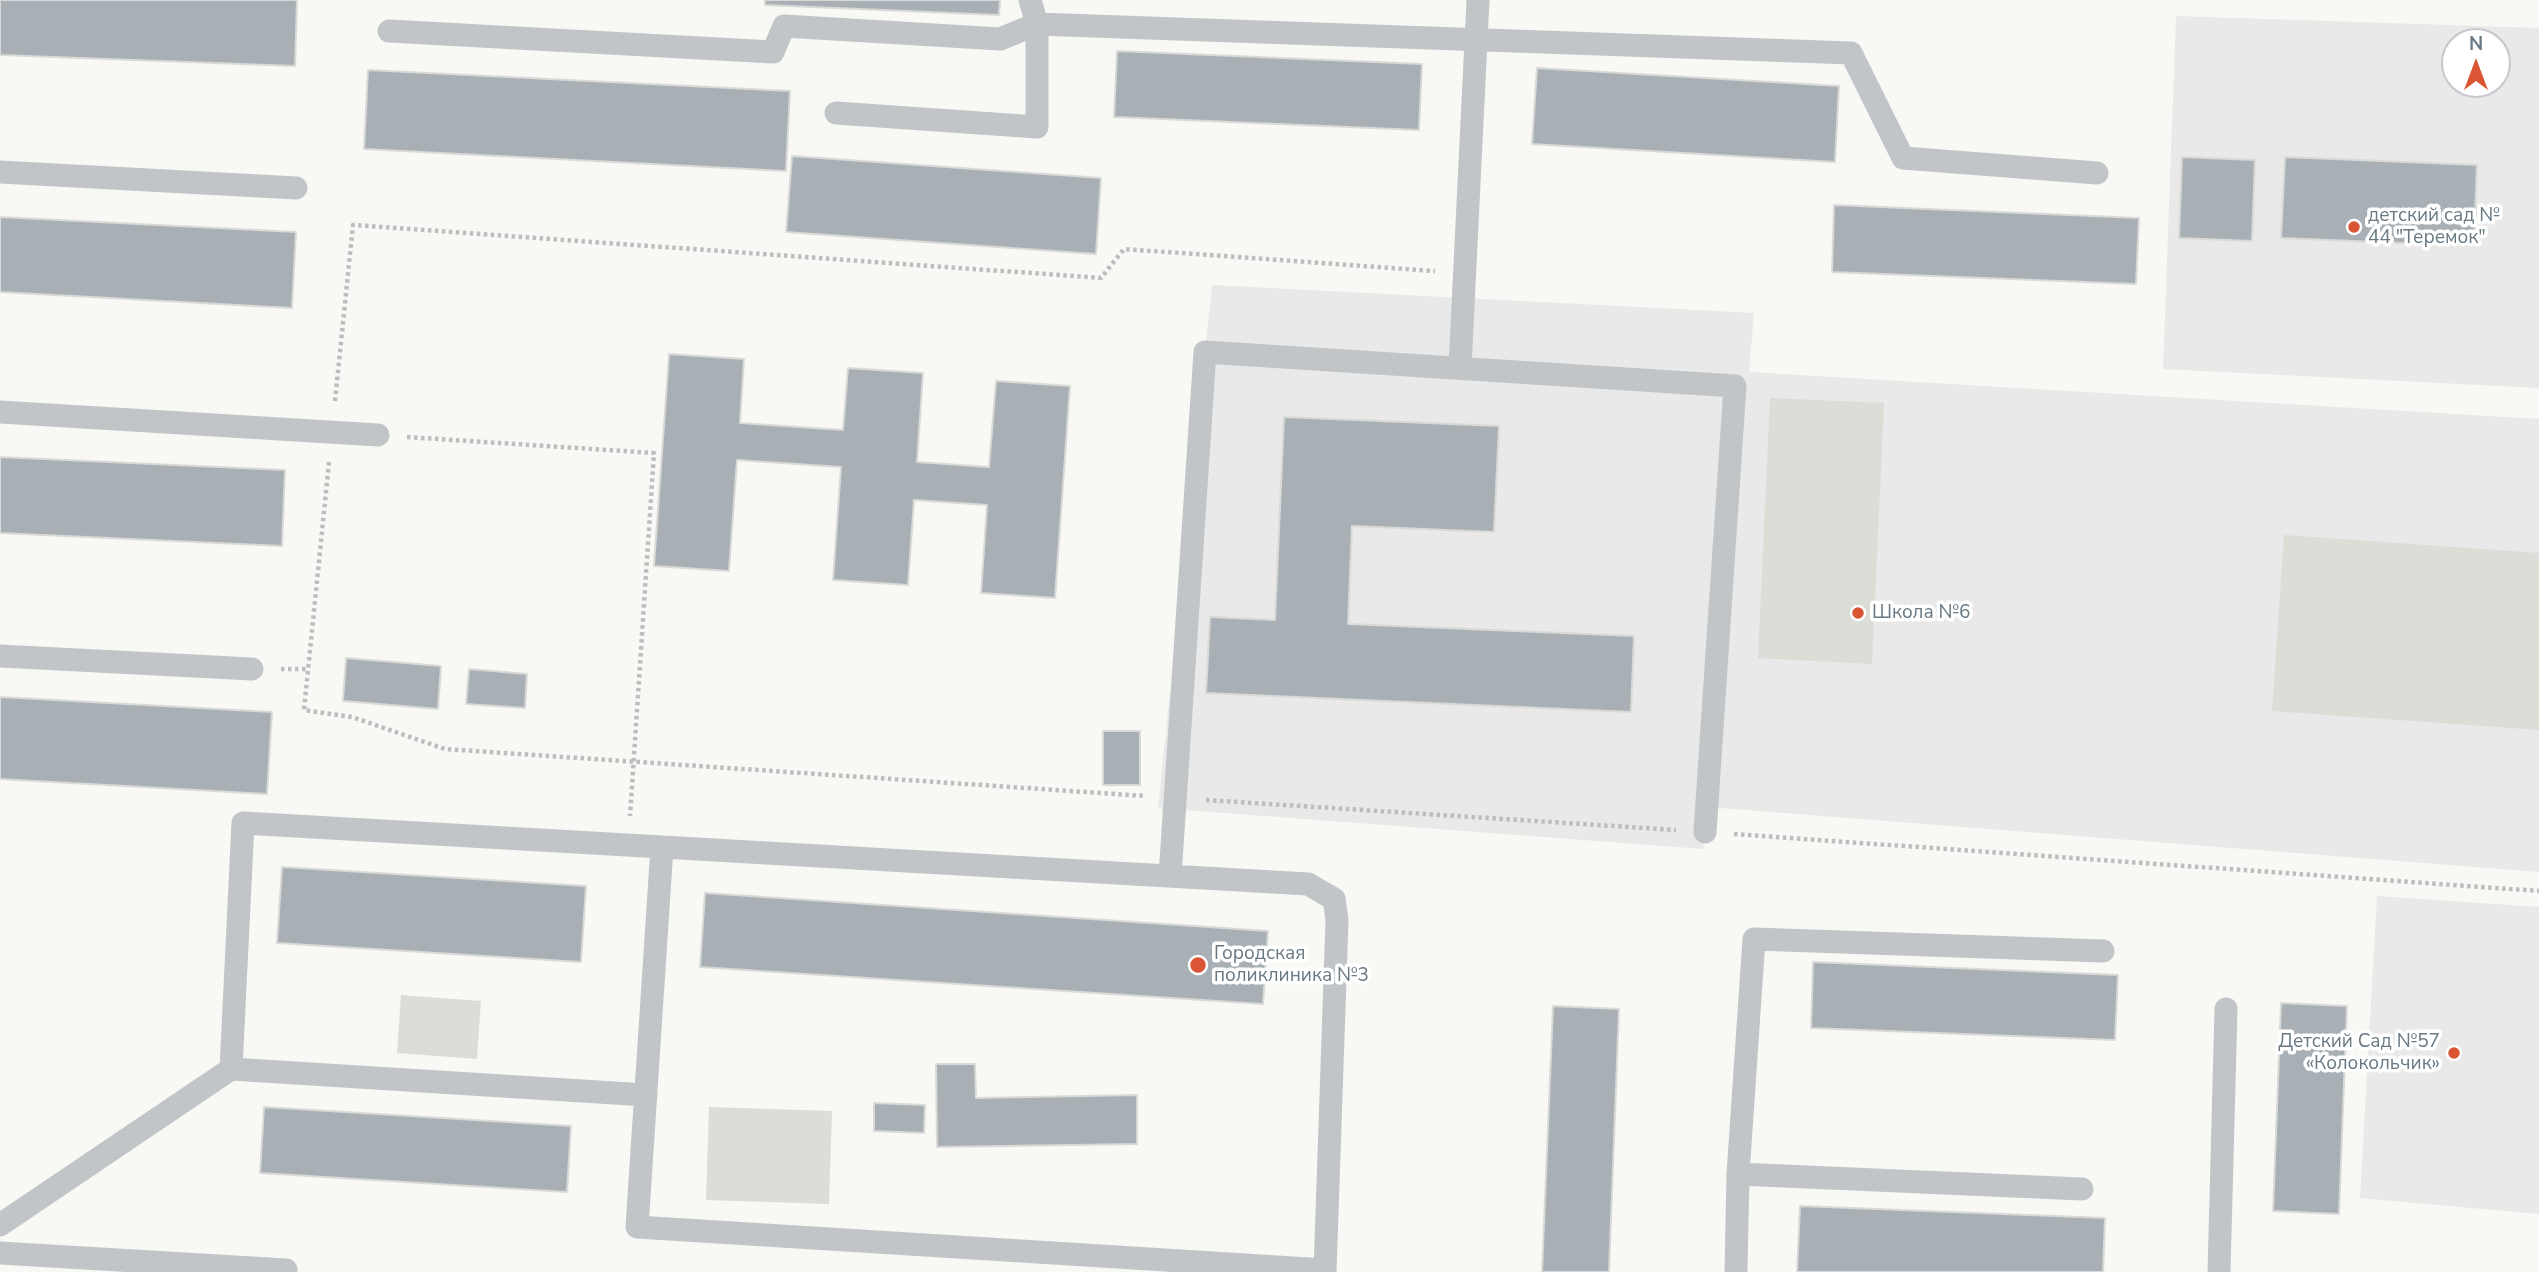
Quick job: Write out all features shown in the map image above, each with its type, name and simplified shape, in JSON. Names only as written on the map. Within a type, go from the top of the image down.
[{"type":"lane","points":[[836,113],[1037,127],[1037,24],[1030,0]]},
{"type":"lane","points":[[1460,367],[1478,0]]},
{"type":"lane","points":[[388,32],[773,52],[784,26],[1000,38],[1037,24],[1851,53],[1903,158],[2097,173]]},
{"type":"lane","points":[[0,172],[296,188]]},
{"type":"lane","points":[[1170,876],[1205,352],[1735,386],[1705,832]]},
{"type":"lane","points":[[0,412],[379,435]]},
{"type":"lane","points":[[0,656],[252,669]]},
{"type":"lane","points":[[231,1069],[243,823],[662,846],[1308,884],[1334,899],[1337,920],[1325,1271],[637,1227],[662,846]]},
{"type":"lane","points":[[1736,1272],[1738,1174],[1754,939],[2103,951]]},
{"type":"lane","points":[[2219,1272],[2226,1009]]},
{"type":"lane","points":[[0,1225],[231,1069],[646,1095]]},
{"type":"lane","points":[[1738,1174],[2082,1189]]},
{"type":"lane","points":[[0,1253],[286,1272]]},
{"type":"path","points":[[1464,273],[1124,249],[1101,278],[353,225],[304,710],[352,717],[445,749],[1705,832],[2539,891]]},
{"type":"path","points":[[379,435],[654,453],[629,845]]},
{"type":"shaded area","name":"детский сад № 44 \"Теремок\"","points":[[2176,16],[2539,28],[2539,388],[2163,369]]},
{"type":"shaded area","name":"Школа №6","points":[[1212,285],[1754,313],[1749,372],[2539,419],[2539,872],[1707,807],[1703,849],[1158,808]]},
{"type":"shaded area","points":[[1770,398],[1884,403],[1872,664],[1758,658]]},
{"type":"shaded area","points":[[2284,535],[2539,553],[2539,730],[2272,711]]},
{"type":"shaded area","name":"Детский Сад №57 «Колокольчик»","points":[[2377,896],[2539,907],[2539,1214],[2360,1198]]},
{"type":"shaded area","points":[[401,995],[481,1001],[477,1059],[397,1053]]},
{"type":"shaded area","points":[[709,1107],[832,1111],[829,1204],[706,1200]]},
{"type":"building","points":[[0,0],[297,0],[295,66],[0,55]]},
{"type":"building","points":[[765,0],[1000,0],[999,15],[765,5]]},
{"type":"building","points":[[1117,51],[1422,64],[1419,130],[1114,117]]},
{"type":"building","points":[[1537,68],[1839,86],[1835,162],[1532,144]]},
{"type":"building","points":[[368,70],[790,91],[786,171],[364,149]]},
{"type":"building","points":[[792,156],[1101,178],[1096,254],[786,232]]},
{"type":"building","points":[[2182,157],[2255,160],[2252,241],[2179,238]]},
{"type":"building","points":[[2285,157],[2477,165],[2474,246],[2281,238]]},
{"type":"building","points":[[1834,205],[2139,218],[2136,284],[1832,272]]},
{"type":"building","points":[[0,217],[296,232],[292,308],[0,292]]},
{"type":"building","points":[[669,354],[744,359],[740,423],[843,430],[848,368],[923,373],[917,462],[989,467],[996,381],[1070,386],[1055,598],[981,593],[987,505],[914,500],[908,585],[833,580],[841,467],[737,460],[729,571],[654,566]]},
{"type":"building","points":[[1284,417],[1499,426],[1494,532],[1352,526],[1348,624],[1634,636],[1631,712],[1206,693],[1210,617],[1275,620]]},
{"type":"building","points":[[0,457],[285,470],[282,546],[0,533]]},
{"type":"building","points":[[346,658],[441,666],[438,709],[343,701]]},
{"type":"building","points":[[469,669],[527,674],[525,708],[466,704]]},
{"type":"building","points":[[0,697],[272,712],[267,794],[0,779]]},
{"type":"building","points":[[1103,731],[1140,731],[1140,785],[1103,785]]},
{"type":"building","points":[[282,867],[586,886],[581,962],[277,943]]},
{"type":"building","points":[[705,893],[1268,931],[1263,1004],[700,967]]},
{"type":"building","points":[[1813,962],[2118,975],[2115,1040],[1811,1028]]},
{"type":"building","points":[[2281,1003],[2347,1006],[2339,1214],[2273,1211]]},
{"type":"building","points":[[1553,1006],[1619,1009],[1609,1272],[1542,1272]]},
{"type":"building","points":[[936,1064],[975,1064],[976,1098],[1137,1095],[1137,1144],[937,1147]]},
{"type":"building","points":[[874,1103],[925,1105],[924,1133],[874,1131]]},
{"type":"building","points":[[264,1107],[571,1126],[567,1192],[260,1173]]},
{"type":"building","points":[[1800,1206],[2105,1218],[2103,1272],[1797,1272]]},
{"type":"place","name":"детский сад № 44 \"Теремок\"","points":[[2354,227]]},
{"type":"place","name":"Школа №6","points":[[1858,613]]},
{"type":"place","name":"Городская поликлиника №3","points":[[1198,965]]},
{"type":"place","name":"Детский Сад №57 «Колокольчик»","points":[[2454,1053]]}]
